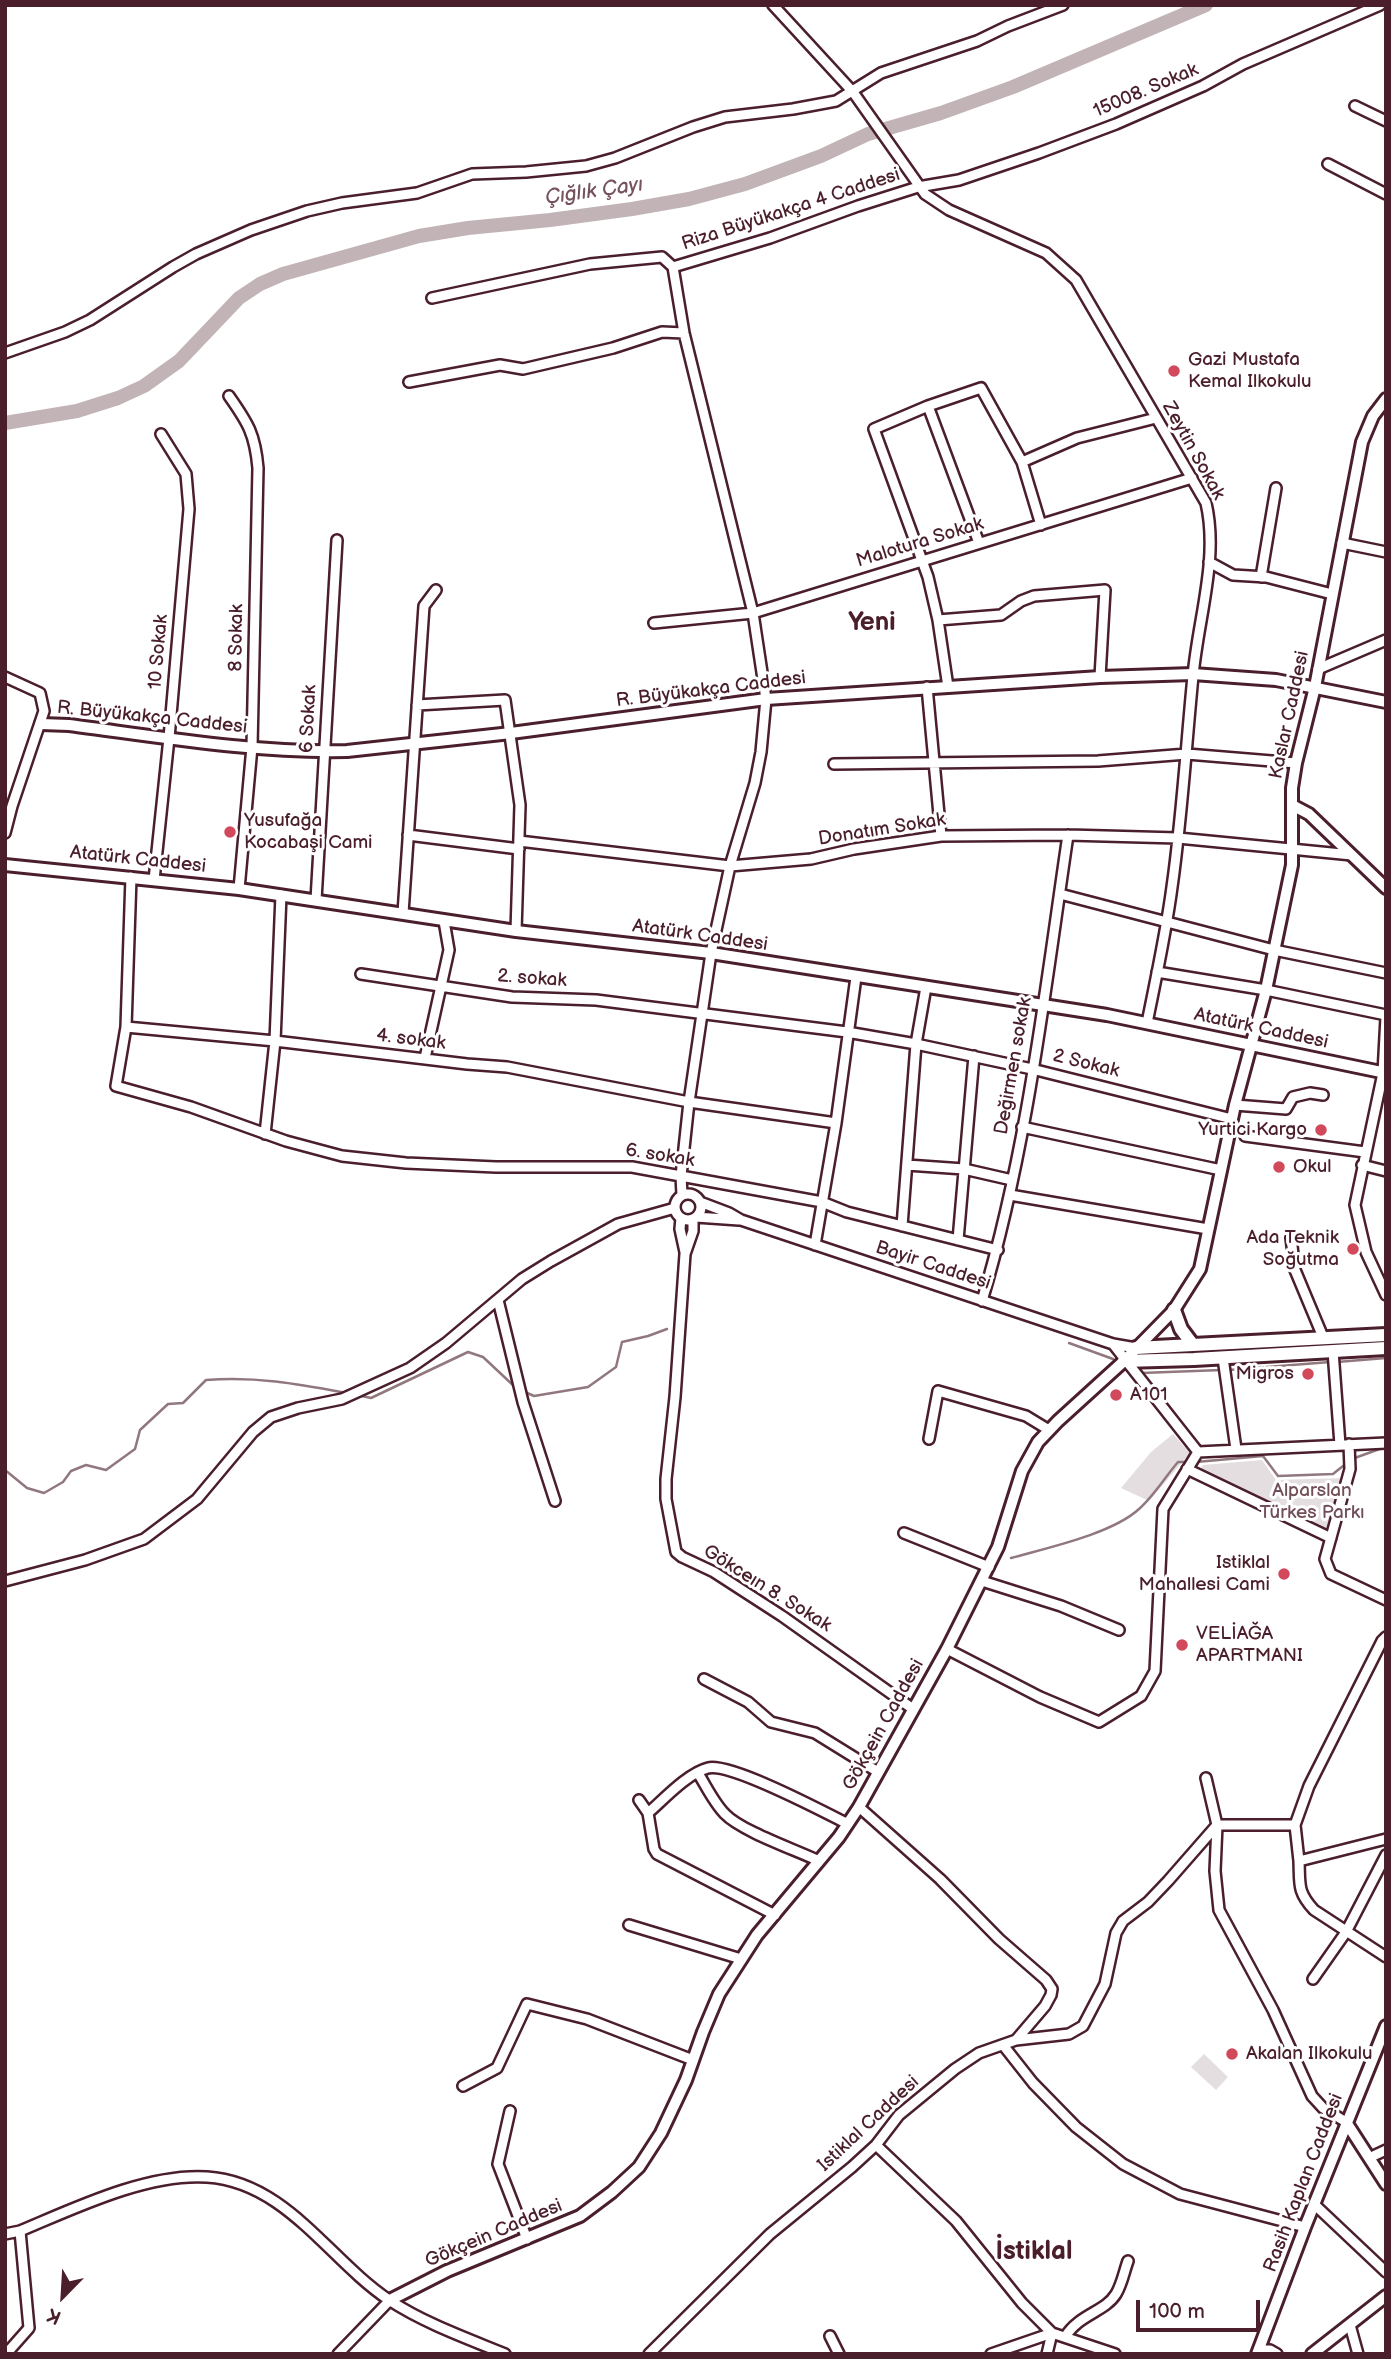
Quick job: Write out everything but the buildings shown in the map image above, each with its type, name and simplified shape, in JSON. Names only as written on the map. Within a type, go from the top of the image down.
[{"type":"main road","points":[[1174,1310],[1181,1329],[1194,1345]]},
{"type":"main road","points":[[1136,1348],[1386,1335]]},
{"type":"main road","points":[[1124,1361],[1224,1361],[1386,1348]]},
{"type":"street","name":"Zeytin Sokak","points":[[773,5],[853,92],[918,187],[949,210],[1046,253],[1076,280],[1206,503],[1209,516],[1209,562],[1193,674],[1178,838],[1166,923],[1147,1023]]},
{"type":"street","points":[[5,353],[65,332],[90,320],[196,254],[251,230],[307,211],[342,203],[417,193],[472,174],[586,166],[615,158],[706,122],[836,101],[881,73],[977,41],[1063,5]]},
{"type":"street","name":"15008. Sokak","points":[[918,187],[958,180],[1116,124],[1203,86],[1243,64],[1380,5]]},
{"type":"street","points":[[1355,106],[1386,121]]},
{"type":"street","points":[[1328,164],[1386,194]]},
{"type":"street","name":"Riza Büyükakça 4 Caddesi","points":[[432,298],[590,264],[662,257],[673,267],[770,238],[918,187]]},
{"type":"street","points":[[673,267],[684,332],[753,613],[766,699],[755,783],[730,866],[701,1014],[681,1176],[682,1195],[675,1208],[681,1218],[695,1218],[700,1210],[699,1202],[694,1196],[682,1195]]},
{"type":"street","points":[[409,382],[500,365],[523,369],[613,348],[662,332],[684,332]]},
{"type":"street","points":[[948,687],[938,620],[922,560],[874,429],[928,406],[981,388],[1022,462],[1041,525]]},
{"type":"street","name":"8 Sokak","points":[[229,396],[248,423],[257,452],[258,468],[252,747],[239,888]]},
{"type":"street","name":"Kaslar Caddesi","points":[[1252,1044],[1292,865],[1292,788],[1296,763],[1315,687],[1362,442],[1373,416],[1386,399]]},
{"type":"street","points":[[928,406],[979,543]]},
{"type":"street","points":[[1022,462],[1077,438],[1156,418]]},
{"type":"street","name":"10 Sokak","points":[[154,880],[190,509],[186,474],[161,434]]},
{"type":"street","name":"Malotura Sokak","points":[[654,623],[753,613],[1192,478]]},
{"type":"street","points":[[1261,577],[1276,488]]},
{"type":"street","name":"6 Sokak","points":[[316,900],[337,540]]},
{"type":"street","points":[[1342,543],[1386,552]]},
{"type":"street","points":[[1209,562],[1233,575],[1261,577],[1332,594]]},
{"type":"street","points":[[403,913],[424,606],[436,590]]},
{"type":"street","points":[[938,620],[1001,615],[1021,601],[1034,596],[1105,590],[1100,677]]},
{"type":"street","points":[[1318,669],[1386,640]]},
{"type":"street","name":"R. Büyükakça Caddesi","points":[[41,724],[252,747],[324,751],[511,733],[766,699],[1100,677],[1193,674],[1276,680],[1386,702]]},
{"type":"street","points":[[5,677],[40,693],[44,711],[5,833]]},
{"type":"street","points":[[927,687],[941,836]]},
{"type":"street","points":[[418,705],[506,699],[520,805],[516,931]]},
{"type":"street","points":[[834,764],[1098,761],[1187,754],[1296,763]]},
{"type":"street","points":[[1292,805],[1309,814],[1386,888]]},
{"type":"street","name":"Donatım Sokak","points":[[408,835],[730,866],[811,859],[855,849],[941,836],[1178,838],[1293,847],[1352,855]]},
{"type":"street","name":"Değirmen sokak","points":[[982,1301],[998,1250],[1010,1195],[1043,1006],[1068,835]]},
{"type":"street","name":"Atatürk Caddesi","points":[[5,865],[239,888],[516,931],[711,953],[1107,1015],[1385,1073]]},
{"type":"street","points":[[126,1027],[131,877]]},
{"type":"street","points":[[1060,894],[1274,950],[1386,973]]},
{"type":"street","points":[[265,1134],[275,1041],[281,895]]},
{"type":"street","points":[[425,1059],[449,950],[444,921]]},
{"type":"street","points":[[1157,972],[1266,990],[1386,1016],[1385,1073],[1355,1205],[1366,1252],[1386,1295]]},
{"type":"street","name":"2. sokak","points":[[361,974],[512,997],[596,1000],[848,1032]]},
{"type":"street","points":[[815,1245],[836,1123],[856,977]]},
{"type":"street","points":[[902,1226],[916,1044],[926,988]]},
{"type":"street","name":"4. sokak","points":[[126,1027],[275,1041],[467,1065],[507,1067],[689,1102],[836,1123]]},
{"type":"street","name":"6. sokak","points":[[126,1027],[116,1086],[191,1107],[265,1134],[342,1156],[406,1163],[496,1167],[632,1167],[822,1202],[847,1212],[998,1250]]},
{"type":"street","name":"2 Sokak","points":[[848,1032],[1032,1069],[1232,1119]]},
{"type":"street","name":"Gökçein Caddesi","points":[[390,2300],[447,2271],[580,2216],[639,2167],[661,2133],[719,1994],[757,1935],[848,1824],[947,1649],[998,1547],[1022,1471],[1038,1442],[1174,1310],[1200,1269],[1235,1105],[1252,1044]]},
{"type":"street","points":[[958,1240],[974,1056]]},
{"type":"street","points":[[1235,1105],[1286,1109],[1293,1097],[1310,1093],[1323,1094]]},
{"type":"street","points":[[1022,1127],[1221,1170]]},
{"type":"street","points":[[1245,1136],[1365,1152]]},
{"type":"street","points":[[907,1165],[964,1169],[1012,1180]]},
{"type":"street","points":[[1362,1165],[1386,1171]]},
{"type":"street","points":[[1010,1195],[1208,1229]]},
{"type":"street","name":"Bayir Caddesi","points":[[699,1202],[741,1220],[982,1301],[1113,1344],[1136,1348]]},
{"type":"street","points":[[5,1581],[85,1560],[144,1539],[197,1499],[253,1432],[271,1417],[342,1399],[410,1368],[446,1343],[523,1279],[551,1261],[618,1224],[675,1208]]},
{"type":"street","name":"Gökceın 8. Sokak","points":[[681,1218],[680,1229],[685,1254]]},
{"type":"street","name":"Bayir Caddesi","points":[[695,1218],[741,1220]]},
{"type":"street","name":"Gökceın 8. Sokak","points":[[695,1218],[685,1254],[666,1479],[666,1499],[676,1552],[714,1572],[782,1616],[913,1709]]},
{"type":"street","points":[[1291,1238],[1295,1270],[1323,1337]]},
{"type":"street","points":[[498,1300],[523,1402],[555,1501]]},
{"type":"street","points":[[1113,1344],[1191,1462],[1331,1538]]},
{"type":"street","points":[[1334,1353],[1344,1444],[1350,1469],[1325,1559],[1331,1574],[1386,1600]]},
{"type":"street","points":[[1224,1361],[1236,1449]]},
{"type":"street","points":[[929,1439],[938,1391],[1026,1416],[1049,1430]]},
{"type":"street","points":[[947,1649],[1040,1697],[1099,1722],[1142,1696],[1155,1671],[1163,1509],[1191,1462],[1236,1449],[1386,1443]]},
{"type":"street","points":[[904,1533],[989,1567]]},
{"type":"street","points":[[982,1581],[1061,1606],[1119,1630]]},
{"type":"street","points":[[1386,1637],[1308,1786],[1295,1825],[1299,1886],[1305,1899],[1314,1910],[1386,1957]]},
{"type":"street","points":[[704,1679],[748,1702],[771,1722],[815,1733],[878,1772]]},
{"type":"street","points":[[648,1812],[698,1773],[709,1768],[727,1770],[848,1824]]},
{"type":"street","points":[[698,1773],[723,1813],[730,1819],[819,1861]]},
{"type":"street","points":[[1206,1778],[1217,1825],[1215,1871],[1219,1910],[1273,2011],[1312,2096],[1323,2108],[1346,2122],[1386,2184]]},
{"type":"street","points":[[639,1800],[648,1812],[652,1842],[657,1854],[775,1915]]},
{"type":"street","points":[[859,1807],[940,1879],[999,1939],[1046,1980],[1052,1989],[1051,1995],[1016,2040]]},
{"type":"street","points":[[1217,1825],[1295,1825]]},
{"type":"street","name":"Istiklal Caddesi","points":[[649,2354],[770,2234],[876,2145],[899,2115],[956,2068],[979,2053],[1016,2040],[1069,2034],[1083,2026],[1105,1984],[1116,1933],[1123,1921],[1161,1888],[1217,1825]]},
{"type":"street","points":[[1299,1861],[1386,1839]]},
{"type":"street","points":[[1313,1979],[1346,1932],[1386,1855]]},
{"type":"street","points":[[629,1925],[741,1959]]},
{"type":"street","points":[[463,2086],[497,2068],[527,2004],[587,2019],[693,2060]]},
{"type":"street","name":"Rasih Kaplan Caddesi","points":[[1258,2352],[1346,2122],[1386,2026]]},
{"type":"street","points":[[1003,2045],[1033,2083],[1076,2127],[1123,2164],[1180,2194],[1305,2227]]},
{"type":"street","points":[[510,2111],[498,2164],[527,2239]]},
{"type":"street","points":[[876,2145],[956,2221],[1022,2303],[1052,2333],[1115,2354]]},
{"type":"street","points":[[1371,2157],[1386,2150]]},
{"type":"street","points":[[5,2234],[20,2231],[107,2195],[149,2184],[181,2178],[208,2177],[234,2183],[276,2202],[390,2300],[445,2330],[505,2354]]},
{"type":"street","points":[[1315,2204],[1386,2272]]},
{"type":"street","points":[[6,2354],[29,2328],[20,2231]]},
{"type":"street","points":[[1065,2337],[1073,2325],[1108,2303],[1116,2294],[1128,2262]]},
{"type":"street","points":[[1312,2354],[1386,2296]]},
{"type":"street","points":[[338,2354],[390,2300]]},
{"type":"street","points":[[1350,2325],[1358,2354]]},
{"type":"street","points":[[991,2354],[1052,2333]]},
{"type":"street","points":[[1047,2354],[1052,2333]]},
{"type":"street","points":[[830,2336],[839,2354]]},
{"type":"street","points":[[1258,2352],[1270,2350],[1277,2354]]},
{"type":"green space","points":[[1173,1434],[1190,1453],[1149,1501],[1121,1488],[1151,1452]]},
{"type":"green space","name":"Alparslan Türkes Parkı","points":[[1262,1460],[1276,1480],[1344,1478],[1328,1534],[1198,1473],[1203,1465]]},
{"type":"green space","points":[[1204,2054],[1228,2077],[1216,2090],[1191,2067]]},
{"type":"waterway","name":"Çığlık Çayı","points":[[5,423],[77,411],[118,398],[144,386],[179,361],[239,298],[260,284],[283,274],[419,236],[632,209],[689,199],[745,184],[821,156],[868,134],[941,113],[1013,87],[1206,5]]},
{"type":"waterway","points":[[525,1392],[534,1396],[588,1387],[616,1367],[622,1342],[667,1329]]},
{"type":"waterway","points":[[1069,1343],[1113,1359]]},
{"type":"waterway","points":[[357,1395],[371,1398],[468,1352],[483,1357],[515,1387]]},
{"type":"waterway","points":[[1337,1362],[1386,1358]]},
{"type":"waterway","points":[[1229,1370],[1330,1362]]},
{"type":"waterway","points":[[1141,1373],[1222,1370]]},
{"type":"waterway","points":[[5,1470],[27,1488],[44,1493],[63,1482],[71,1471],[86,1465],[106,1470],[135,1449],[140,1430],[168,1404],[183,1403],[206,1380],[260,1380],[347,1393]]},
{"type":"waterway","points":[[1352,1459],[1385,1447]]},
{"type":"waterway","points":[[1196,1462],[1263,1456],[1278,1476],[1333,1474],[1343,1466]]},
{"type":"waterway","points":[[1011,1558],[1113,1526],[1139,1509],[1178,1462],[1189,1462]]},
{"type":"place","name":"Gazi Mustafa Kemal Ilkokulu","points":[[1174,371]]},
{"type":"place","name":"Yusufağa Kocabaşi Cami","points":[[230,832]]},
{"type":"place","name":"Yurtici Kargo","points":[[1321,1130]]},
{"type":"place","name":"Okul","points":[[1279,1167]]},
{"type":"place","name":"Ada Teknik Soğutma","points":[[1353,1249]]},
{"type":"place","name":"Migros","points":[[1308,1374]]},
{"type":"place","name":"A101","points":[[1116,1395]]},
{"type":"place","name":"Istiklal Mahallesi Cami","points":[[1284,1574]]},
{"type":"place","name":"VELİAĞA APARTMANI","points":[[1182,1645]]},
{"type":"place","name":"Akalan Ilkokulu","points":[[1232,2054]]},
{"type":"district","name":"Yeni","points":[[872,623]]},
{"type":"district","name":"İstiklal","points":[[1034,2252]]}]
